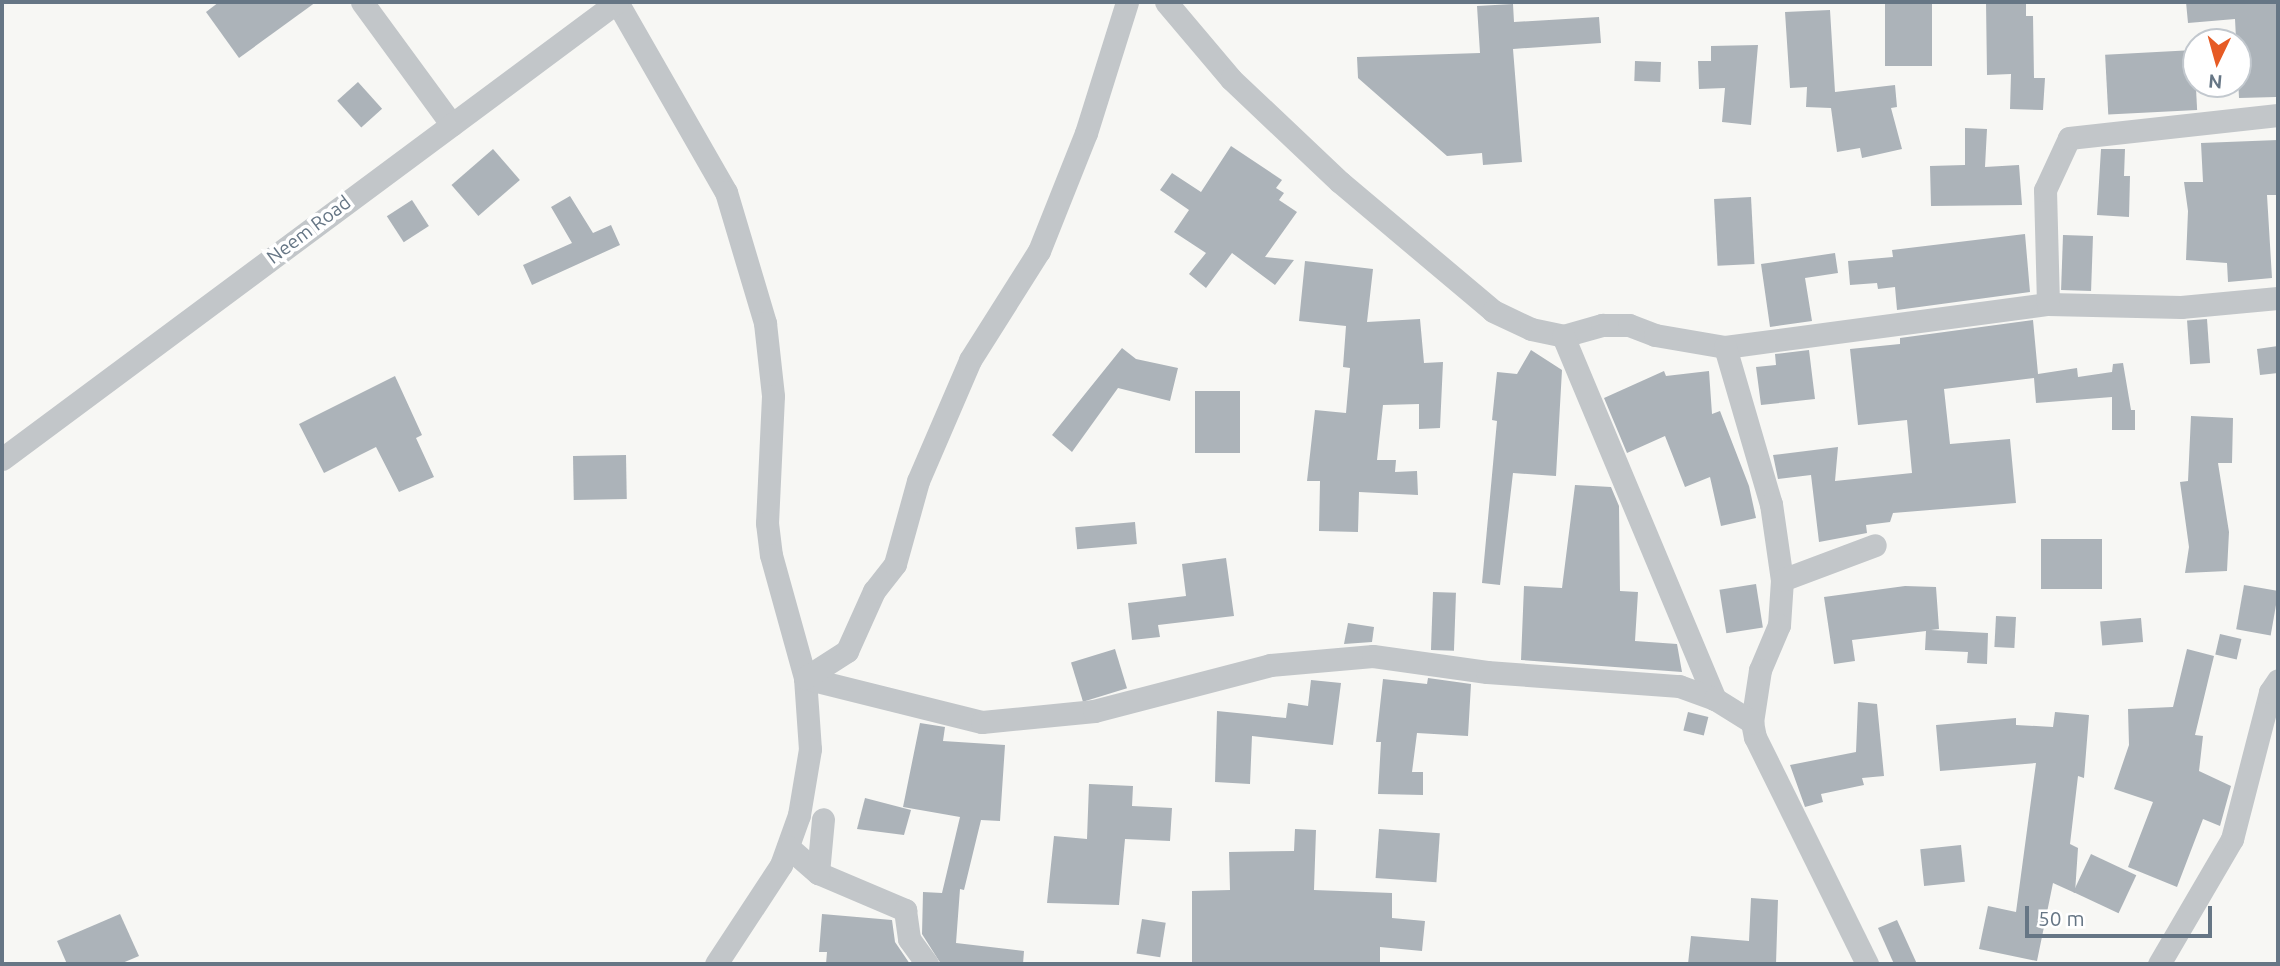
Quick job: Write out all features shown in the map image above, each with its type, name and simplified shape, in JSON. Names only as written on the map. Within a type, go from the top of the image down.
[{"type":"street","points":[[362,2],[452,125]]},
{"type":"street","points":[[617,2],[726,192],[765,323],[773,396],[767,523],[771,555],[805,678],[810,749],[799,815],[781,865],[716,964]]},
{"type":"street","name":"Neem Road","points":[[2,459],[617,2]]},
{"type":"street","points":[[805,678],[847,651],[874,591],[895,564],[918,481],[970,360],[1039,251],[1086,133],[1127,2]]},
{"type":"street","points":[[1166,2],[1251,98],[1340,182],[1493,311],[1531,329],[1563,337],[1602,325],[1629,325],[1655,335],[1725,347],[2048,304],[2181,307],[2278,298]]},
{"type":"street","points":[[2048,304],[2045,190],[2069,138],[2278,115]]},
{"type":"street","points":[[1563,337],[1715,699]]},
{"type":"street","points":[[1725,347],[1771,504],[1782,580],[1779,625],[1760,670],[1752,722],[1771,775],[1867,964]]},
{"type":"street","points":[[1782,580],[1875,545]]},
{"type":"street","points":[[805,678],[982,722],[1094,711],[1270,665],[1373,656],[1487,672],[1679,686],[1715,699],[1752,722]]},
{"type":"street","points":[[2159,964],[2232,839],[2270,692],[2278,680]]},
{"type":"street","points":[[818,873],[823,819]]},
{"type":"street","points":[[788,847],[818,873],[905,910],[909,939],[927,964]]},
{"type":"building","points":[[219,2],[316,2],[239,58],[206,12]]},
{"type":"building","points":[[1885,2],[1932,2],[1932,66],[1885,66]]},
{"type":"building","points":[[1986,2],[2026,2],[2026,16],[2033,16],[2034,78],[2045,78],[2043,110],[2010,109],[2011,74],[1987,75]]},
{"type":"building","points":[[2186,2],[2278,2],[2276,97],[2252,98],[2252,28],[2235,28],[2235,19],[2188,23]]},
{"type":"building","points":[[1513,4],[1514,22],[1599,17],[1601,43],[1513,49],[1522,162],[1483,165],[1482,153],[1447,156],[1358,78],[1357,57],[1480,53],[1477,6]]},
{"type":"building","points":[[1830,10],[1835,92],[1895,85],[1897,107],[1891,108],[1902,149],[1862,158],[1860,148],[1837,152],[1831,108],[1806,107],[1807,87],[1790,88],[1785,12]]},
{"type":"building","points":[[1758,45],[1751,125],[1722,122],[1725,88],[1699,89],[1698,61],[1711,61],[1711,46]]},
{"type":"building","points":[[2182,51],[2182,98],[2197,98],[2197,110],[2108,115],[2105,55]]},
{"type":"building","points":[[1635,61],[1661,62],[1660,82],[1634,81]]},
{"type":"building","points":[[358,82],[382,109],[361,127],[337,101]]},
{"type":"building","points":[[1965,128],[1987,129],[1985,167],[2019,165],[2022,205],[1931,206],[1930,166],[1965,165]]},
{"type":"building","points":[[2278,140],[2278,195],[2267,195],[2272,278],[2228,282],[2227,263],[2186,260],[2188,211],[2184,182],[2203,182],[2201,143]]},
{"type":"building","points":[[1231,146],[1282,180],[1276,188],[1284,193],[1279,200],[1297,212],[1265,257],[1294,260],[1275,285],[1232,253],[1206,288],[1189,274],[1206,253],[1174,232],[1189,210],[1160,190],[1172,173],[1201,192]]},
{"type":"building","points":[[493,149],[520,180],[478,216],[451,185]]},
{"type":"building","points":[[2101,149],[2125,149],[2124,176],[2130,176],[2129,217],[2097,215]]},
{"type":"building","points":[[570,196],[593,233],[611,225],[620,245],[532,285],[523,265],[572,243],[551,207]]},
{"type":"building","points":[[1751,197],[1755,264],[1718,266],[1714,199]]},
{"type":"building","points":[[412,200],[429,226],[404,242],[387,216]]},
{"type":"building","points":[[2025,234],[2030,292],[1897,310],[1895,287],[1878,289],[1877,283],[1850,285],[1848,261],[1893,257],[1892,250]]},
{"type":"building","points":[[2063,235],[2093,236],[2091,291],[2061,290]]},
{"type":"building","points":[[1835,253],[1838,273],[1805,278],[1812,321],[1770,327],[1761,264]]},
{"type":"building","points":[[1305,261],[1373,269],[1367,322],[1420,319],[1424,363],[1443,362],[1440,428],[1419,429],[1419,404],[1383,405],[1377,460],[1396,460],[1395,472],[1417,471],[1418,495],[1359,492],[1358,532],[1319,531],[1320,481],[1307,481],[1315,410],[1346,413],[1350,368],[1343,367],[1346,326],[1299,321]]},
{"type":"building","points":[[2207,319],[2210,363],[2190,364],[2187,320]]},
{"type":"building","points":[[2033,320],[2038,374],[2077,368],[2078,377],[2112,372],[2113,364],[2123,363],[2131,410],[2135,410],[2135,430],[2112,430],[2112,397],[2036,403],[2034,378],[1944,389],[1950,444],[2010,439],[2016,503],[1893,513],[1890,522],[1866,525],[1867,533],[1819,542],[1811,475],[1778,479],[1773,455],[1838,447],[1835,481],[1912,473],[1907,420],[1858,425],[1850,349],[1900,344],[1900,338]]},
{"type":"building","points":[[2278,346],[2278,373],[2260,375],[2257,349]]},
{"type":"building","points":[[1122,348],[1136,359],[1178,368],[1170,401],[1118,388],[1072,452],[1052,435]]},
{"type":"building","points":[[1531,350],[1562,370],[1556,476],[1513,473],[1500,585],[1482,583],[1497,421],[1492,420],[1497,372],[1517,374]]},
{"type":"building","points":[[1809,350],[1815,399],[1761,405],[1756,367],[1776,365],[1775,354]]},
{"type":"building","points":[[1664,371],[1666,376],[1709,371],[1712,414],[1720,411],[1749,486],[1756,518],[1721,526],[1710,477],[1685,487],[1665,436],[1627,453],[1604,398]]},
{"type":"building","points":[[395,376],[422,435],[416,438],[434,477],[399,492],[376,447],[324,473],[299,424]]},
{"type":"building","points":[[1195,391],[1240,391],[1240,453],[1195,453]]},
{"type":"building","points":[[2191,416],[2233,418],[2232,463],[2218,463],[2229,532],[2227,571],[2185,573],[2189,547],[2180,482],[2188,481]]},
{"type":"building","points":[[626,455],[627,499],[574,500],[573,456]]},
{"type":"building","points":[[1575,485],[1611,487],[1619,506],[1620,591],[1638,592],[1635,641],[1677,644],[1682,672],[1521,660],[1524,586],[1562,588]]},
{"type":"building","points":[[1135,522],[1137,544],[1077,549],[1075,527]]},
{"type":"building","points":[[2041,539],[2102,539],[2102,589],[2041,589]]},
{"type":"building","points":[[1226,558],[1234,616],[1158,625],[1160,637],[1132,640],[1128,603],[1186,596],[1182,564]]},
{"type":"building","points":[[1756,584],[1763,627],[1726,633],[1719,590]]},
{"type":"building","points":[[2244,585],[2278,591],[2271,635],[2236,629]]},
{"type":"building","points":[[1905,586],[1936,587],[1939,629],[1931,630],[1988,633],[1987,664],[1967,663],[1968,652],[1925,650],[1926,631],[1852,640],[1855,661],[1834,664],[1824,597]]},
{"type":"building","points":[[1433,592],[1456,593],[1454,651],[1431,650]]},
{"type":"building","points":[[1996,616],[2016,617],[2014,648],[1994,647]]},
{"type":"building","points":[[2141,618],[2143,642],[2102,645],[2100,622]]},
{"type":"building","points":[[1348,623],[1374,627],[1372,642],[1344,644]]},
{"type":"building","points":[[2220,634],[2241,639],[2237,659],[2215,654]]},
{"type":"building","points":[[1115,649],[1127,688],[1083,702],[1071,662]]},
{"type":"building","points":[[2187,649],[2214,656],[2195,735],[2203,736],[2199,771],[2231,786],[2220,826],[2203,819],[2177,887],[2128,867],[2153,802],[2114,789],[2129,745],[2128,709],[2173,707]]},
{"type":"building","points":[[1428,678],[1471,684],[1468,736],[1417,733],[1412,772],[1423,772],[1423,795],[1378,794],[1381,742],[1376,742],[1383,679],[1427,684]]},
{"type":"building","points":[[1311,680],[1341,683],[1333,745],[1252,736],[1250,784],[1215,782],[1217,711],[1286,718],[1288,703],[1308,706]]},
{"type":"building","points":[[1858,702],[1877,704],[1884,776],[1862,778],[1864,785],[1821,794],[1823,802],[1805,807],[1790,765],[1856,752]]},
{"type":"building","points":[[1688,712],[1708,717],[1704,736],[1683,730]]},
{"type":"building","points":[[2055,712],[2089,715],[2084,778],[2078,776],[2070,844],[2078,848],[2075,893],[2053,883],[2037,961],[1979,949],[1988,906],[2016,912],[2036,763],[1940,771],[1936,725],[2016,718],[2016,725],[2053,727]]},
{"type":"building","points":[[920,723],[945,727],[943,741],[1005,745],[1000,821],[981,820],[964,890],[960,889],[956,943],[1024,951],[1023,964],[941,964],[922,934],[923,892],[942,893],[960,817],[903,807]]},
{"type":"building","points":[[1089,784],[1133,786],[1132,806],[1172,808],[1170,841],[1125,839],[1119,905],[1047,903],[1054,836],[1087,839]]},
{"type":"building","points":[[865,798],[911,810],[904,835],[857,829]]},
{"type":"building","points":[[1295,829],[1316,830],[1314,890],[1392,893],[1392,918],[1425,921],[1422,951],[1380,947],[1380,964],[1192,964],[1192,891],[1230,890],[1229,852],[1294,851]]},
{"type":"building","points":[[1379,829],[1440,833],[1436,882],[1376,878]]},
{"type":"building","points":[[1961,845],[1965,882],[1924,886],[1920,849]]},
{"type":"building","points":[[2091,854],[2136,875],[2119,913],[2073,892]]},
{"type":"building","points":[[1751,898],[1778,900],[1776,964],[1688,964],[1691,936],[1749,941]]},
{"type":"building","points":[[120,914],[139,956],[120,964],[67,964],[57,941]]},
{"type":"building","points":[[822,914],[892,920],[895,942],[910,964],[826,964],[827,952],[819,952]]},
{"type":"building","points":[[1142,919],[1166,923],[1160,957],[1137,954]]},
{"type":"building","points":[[1897,920],[1917,964],[1894,964],[1878,928]]}]
